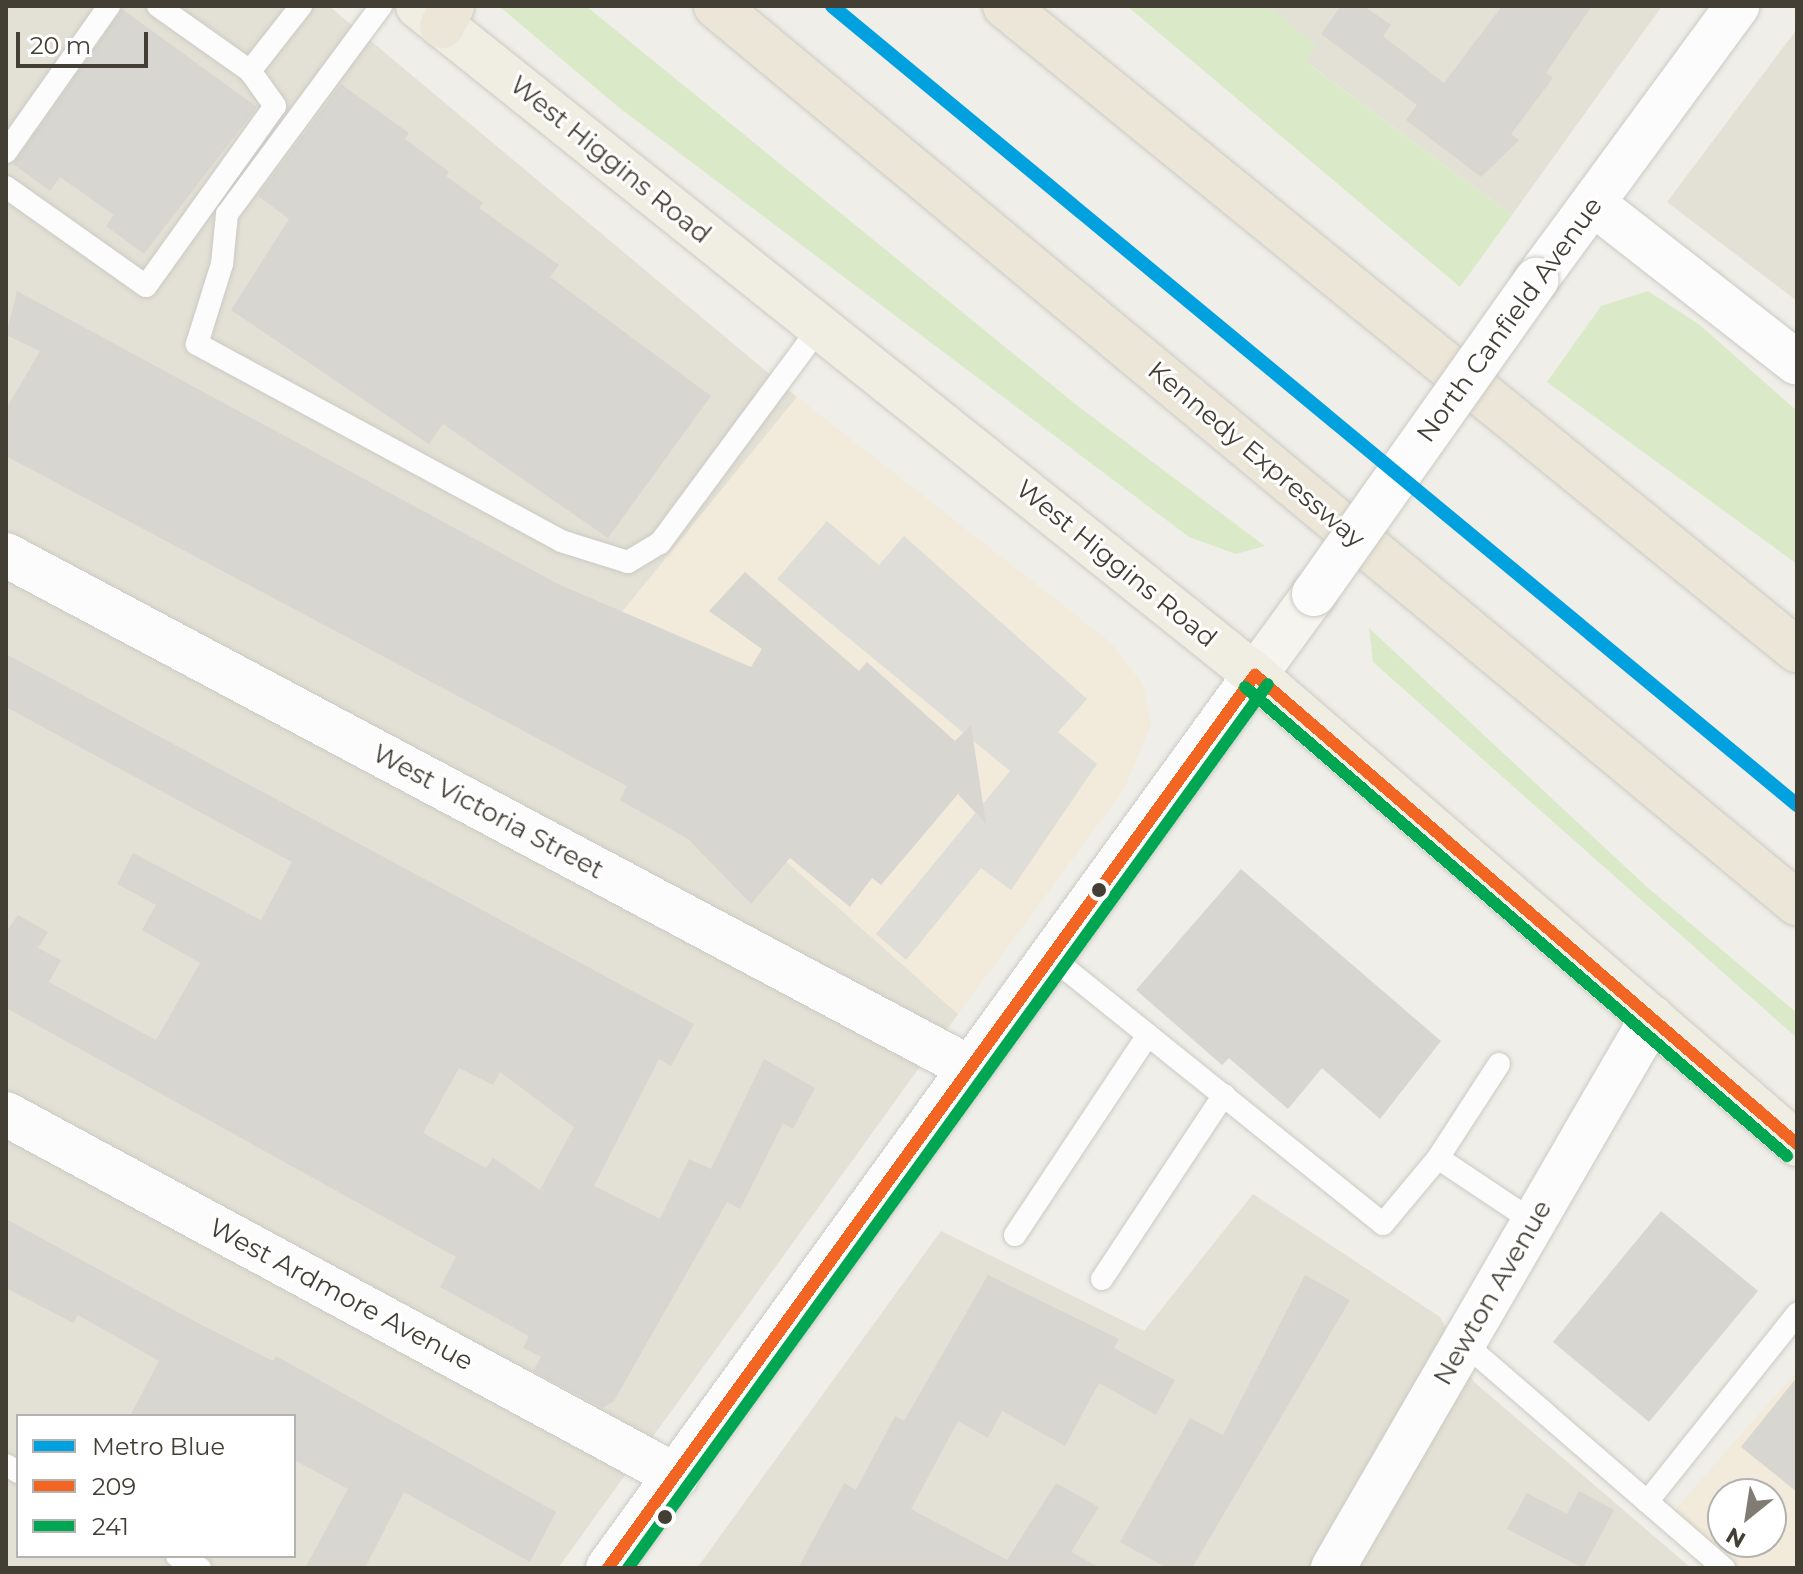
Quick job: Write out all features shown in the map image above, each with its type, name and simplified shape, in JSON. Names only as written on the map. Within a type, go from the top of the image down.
[{"type":"highway","name":"Kennedy Expressway","points":[[716,6],[1797,903]]},
{"type":"highway","points":[[1005,6],[1797,650]]},
{"type":"main road","name":"West Higgins Road","points":[[437,13],[819,328],[1255,675],[1797,1144]]},
{"type":"main road","name":"North Canfield Avenue","points":[[1255,675],[1314,594]]},
{"type":"street","name":"North Canfield Avenue","points":[[1314,594],[1536,280],[1595,205],[1737,6]]},
{"type":"street","points":[[1595,205],[1797,363]]},
{"type":"street","name":"West Victoria Street","points":[[6,555],[970,1068]]},
{"type":"street","name":"North Canfield Avenue","points":[[608,1568],[1255,675]]},
{"type":"street","name":"Newton Avenue","points":[[1333,1568],[1652,1018]]},
{"type":"street","name":"West Ardmore Avenue","points":[[6,1114],[676,1476]]},
{"type":"lane","points":[[6,152],[109,6]]},
{"type":"lane","points":[[6,187],[146,286],[275,106],[250,71],[158,6]]},
{"type":"lane","points":[[250,71],[301,6]]},
{"type":"lane","points":[[381,6],[227,214],[222,264],[197,344],[561,541],[628,562],[660,543],[819,328]]},
{"type":"lane","points":[[1051,957],[1383,1224],[1438,1158],[1499,1064]]},
{"type":"lane","points":[[1015,1235],[1148,1035]]},
{"type":"lane","points":[[1102,1279],[1224,1095]]},
{"type":"lane","points":[[1438,1158],[1534,1222]]},
{"type":"lane","points":[[1647,1502],[1797,1314]]},
{"type":"lane","points":[[1464,1343],[1724,1568]]},
{"type":"lane","points":[[181,1558],[200,1568]]},
{"type":"shaded area","points":[[6,6],[329,6],[797,397],[622,612],[643,734],[958,1014],[558,1568],[6,1568]]},
{"type":"shaded area","points":[[1269,6],[1662,6],[1512,215],[1305,61],[1316,46]]},
{"type":"shaded area","points":[[1797,29],[1797,301],[1667,202]]},
{"type":"shaded area","points":[[797,397],[1111,643],[1143,685],[1151,724],[1124,789],[958,1014],[643,734],[622,613]]},
{"type":"shaded area","points":[[827,521],[879,565],[904,536],[1087,699],[1058,732],[1097,764],[1011,890],[981,868],[906,960],[876,934],[1010,771],[777,579]]},
{"type":"shaded area","points":[[1253,1194],[1440,1317],[1474,1382],[1691,1568],[697,1568],[941,1231],[1144,1331]]},
{"type":"shaded area","points":[[1797,1371],[1797,1568],[1737,1568],[1725,1558],[1787,1558],[1787,1478],[1707,1478],[1707,1543],[1672,1513]]},
{"type":"green space","points":[[499,6],[586,6],[1079,407],[1265,546],[1236,554],[1189,537],[617,106]]},
{"type":"green space","points":[[1127,6],[1269,6],[1317,46],[1306,62],[1512,215],[1460,287]]},
{"type":"green space","points":[[1648,291],[1700,325],[1797,411],[1797,564],[1547,382],[1601,306]]},
{"type":"green space","points":[[1369,628],[1647,887],[1797,1013],[1797,1038],[1373,662]]},
{"type":"building","points":[[1341,6],[1364,6],[1391,25],[1383,36],[1444,83],[1502,6],[1592,6],[1546,73],[1553,78],[1511,134],[1519,140],[1481,177],[1406,120],[1417,105],[1321,34]]},
{"type":"building","points":[[122,9],[257,107],[144,254],[106,226],[114,215],[60,177],[50,191],[13,164]]},
{"type":"building","points":[[341,84],[409,133],[405,139],[449,172],[446,176],[483,203],[479,208],[559,265],[550,277],[711,396],[608,538],[443,424],[429,444],[231,310],[289,219],[258,196]]},
{"type":"building","points":[[17,291],[558,584],[751,667],[762,649],[709,611],[745,572],[859,671],[867,662],[955,741],[971,725],[986,824],[958,794],[881,885],[872,878],[850,907],[790,858],[751,904],[688,839],[620,800],[627,786],[6,456],[6,409],[40,351],[6,335]]},
{"type":"building","points":[[6,654],[694,1024],[671,1066],[659,1059],[594,1186],[660,1219],[689,1159],[711,1169],[764,1059],[815,1088],[793,1129],[783,1123],[740,1209],[727,1202],[614,1401],[603,1408],[533,1371],[541,1357],[523,1348],[529,1336],[440,1287],[456,1257],[6,1008],[6,932],[18,915],[48,932],[38,948],[61,960],[49,982],[156,1040],[200,963],[142,930],[156,905],[117,884],[133,853],[261,920],[292,862],[6,707]],"holes":[[[459,1068],[493,1085],[500,1072],[574,1127],[540,1190],[493,1158],[486,1168],[423,1133]]]},
{"type":"building","points":[[1241,869],[1441,1041],[1380,1119],[1322,1068],[1288,1109],[1229,1058],[1222,1065],[1136,990]]},
{"type":"building","points":[[1661,1211],[1758,1291],[1649,1422],[1553,1342]]},
{"type":"building","points":[[6,1219],[194,1321],[273,1361],[276,1356],[556,1512],[530,1562],[404,1492],[365,1568],[305,1568],[348,1489],[296,1461],[296,1414],[131,1414],[159,1361],[78,1315],[73,1323],[6,1288]]},
{"type":"building","points":[[988,1275],[1119,1339],[1114,1348],[1175,1380],[1156,1415],[1099,1383],[1065,1446],[1002,1411],[988,1438],[958,1421],[911,1509],[1007,1560],[1056,1483],[1099,1507],[1071,1552],[1100,1568],[798,1568],[844,1483],[856,1490],[895,1416],[904,1421]]},
{"type":"building","points":[[1305,1275],[1350,1300],[1192,1568],[1167,1568],[1120,1542],[1190,1418],[1223,1435]]},
{"type":"building","points":[[1797,1377],[1797,1492],[1787,1484],[1787,1478],[1780,1478],[1741,1447]]},
{"type":"building","points":[[1579,1491],[1614,1510],[1583,1568],[1507,1529],[1527,1493],[1567,1514]]},
{"type":"metro line","name":"Blue","points":[[832,6],[1797,805]]},
{"type":"transit line","name":"209","points":[[1255,675],[1797,1144]]},
{"type":"transit line","name":"209","points":[[608,1568],[1255,675]]},
{"type":"transit line","name":"241","points":[[628,1568],[1268,684]]},
{"type":"transit line","name":"241","points":[[1245,687],[1787,1156]]}]
